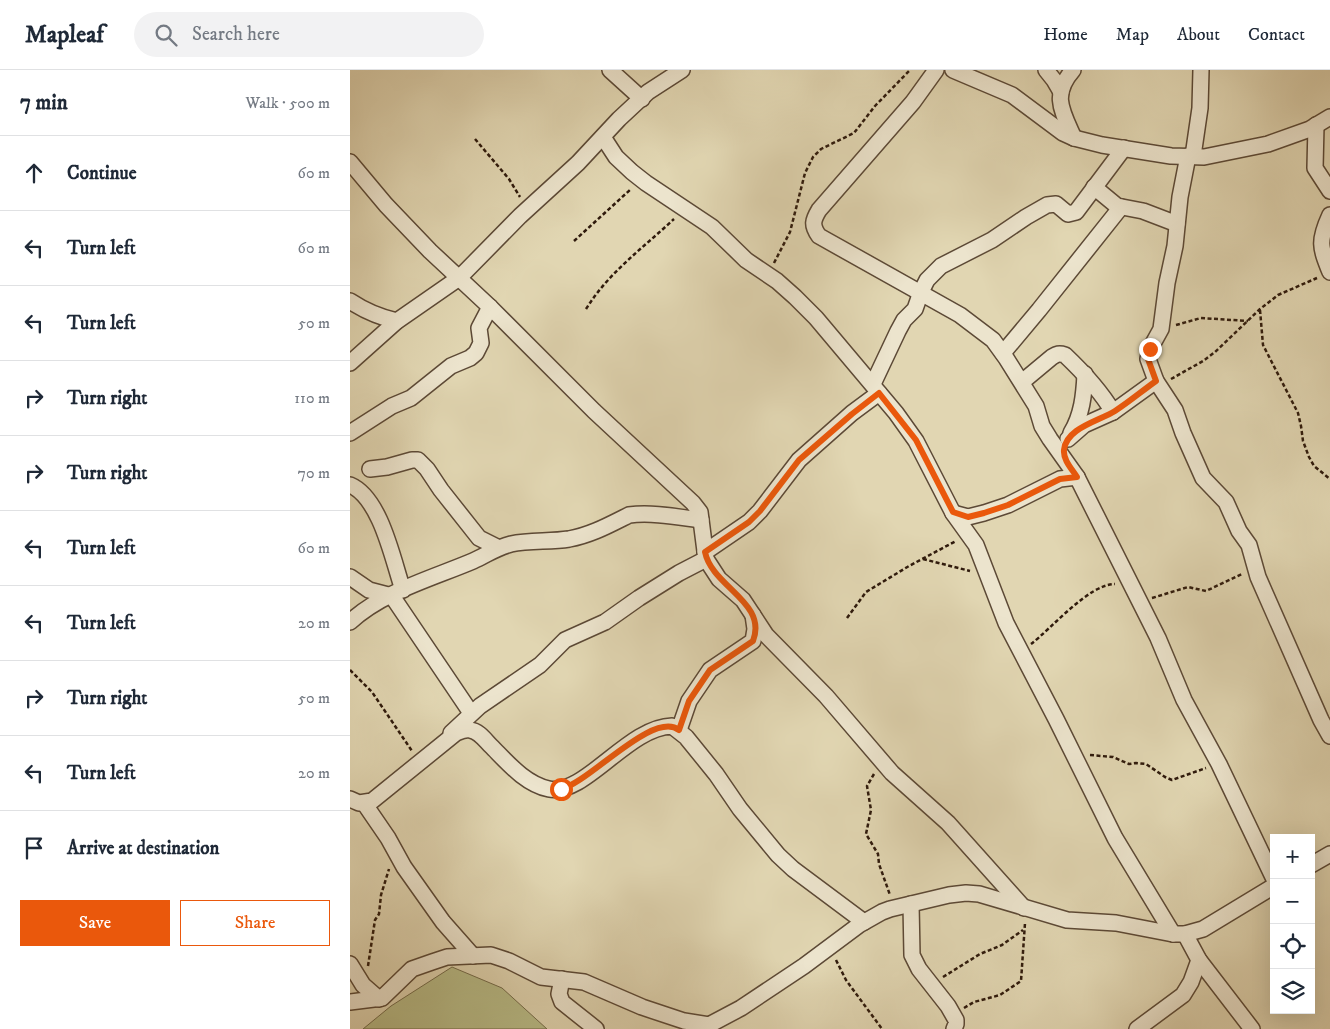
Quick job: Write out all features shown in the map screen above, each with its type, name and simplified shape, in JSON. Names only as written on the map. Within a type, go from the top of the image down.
[{"type":"street","points":[[610,70],[642,99]]},
{"type":"street","points":[[350,363],[397,321],[459,278],[528,209],[578,163],[619,119],[648,92],[682,70]]},
{"type":"street","points":[[936,70],[913,102],[819,210],[812,225],[819,236],[960,315],[994,340],[1036,406],[1042,426],[1077,477],[1158,638],[1184,700],[1219,764],[1270,871]]},
{"type":"street","points":[[953,70],[1012,95],[1063,133],[1074,138],[1171,156],[1204,157],[1221,155],[1268,144],[1310,129],[1330,117]]},
{"type":"street","points":[[1046,70],[1061,92]]},
{"type":"street","points":[[1073,70],[1062,86],[1061,108],[1074,138]]},
{"type":"street","points":[[1201,70],[1200,108],[1177,224],[1175,246],[1167,283],[1162,330],[1150,349],[1148,359],[1157,383],[1175,410],[1203,478],[1226,502],[1239,531],[1249,545],[1255,567],[1321,720],[1330,736]]},
{"type":"street","points":[[1316,125],[1315,168],[1330,192]]},
{"type":"street","points":[[603,137],[616,157],[642,180],[717,231],[746,260],[795,297],[816,318],[916,440],[953,512],[976,546],[1002,616],[1115,838],[1179,934],[1252,1029]]},
{"type":"street","points":[[441,746],[456,727],[471,713],[540,665],[565,640],[605,622],[705,555],[749,522],[760,511],[799,460],[852,414],[876,389],[898,331],[904,320],[915,308],[920,292],[941,266],[992,240],[1047,205],[1056,204],[1068,214],[1076,212],[1124,148]]},
{"type":"street","points":[[350,162],[386,205],[430,252],[490,307],[594,411],[693,503],[700,512],[705,555],[719,579],[743,600],[766,635],[826,696],[885,766],[948,823],[1025,908]]},
{"type":"street","points":[[1094,187],[1111,202],[1121,207],[1143,210],[1177,224]]},
{"type":"street","points":[[1003,353],[1040,310],[1121,207]]},
{"type":"street","points":[[1330,215],[1324,228],[1321,244],[1330,272]]},
{"type":"street","points":[[350,301],[380,318],[397,321]]},
{"type":"street","points":[[350,432],[392,406],[410,398],[451,366],[470,358],[476,353],[481,343],[479,328],[490,307]]},
{"type":"street","points":[[1022,382],[1057,354],[1065,355],[1086,374],[1113,412]]},
{"type":"street","points":[[1064,458],[1064,449],[1081,410],[1086,374]]},
{"type":"street","points":[[1068,439],[1084,425],[1113,412],[1157,383]]},
{"type":"street","points":[[370,469],[418,460],[427,469],[479,538],[497,548]]},
{"type":"street","points":[[953,512],[968,517],[984,513],[1008,505],[1060,479],[1077,477]]},
{"type":"street","points":[[350,485],[358,488],[364,494],[384,528],[397,593],[466,702],[471,713]]},
{"type":"street","points":[[350,622],[369,607],[423,580],[475,560],[497,548],[514,543],[567,540],[586,536],[629,515],[636,514],[701,520]]},
{"type":"street","points":[[350,578],[369,590],[397,593]]},
{"type":"street","points":[[679,730],[689,701],[710,670],[753,641],[755,629],[752,614]]},
{"type":"street","points":[[357,801],[372,801],[456,733],[463,730],[476,732],[515,770],[529,780],[549,789],[561,789],[573,786],[616,752],[656,729],[672,726],[679,730],[692,744],[740,809],[778,855],[864,922]]},
{"type":"street","points":[[357,801],[388,838],[443,922],[473,956]]},
{"type":"street","points":[[1315,863],[1330,854]]},
{"type":"street","points":[[350,1002],[385,997],[412,969],[448,957],[491,956],[509,960],[541,977],[584,982],[678,1025],[703,1025],[714,1023],[741,1008],[804,966],[864,922],[890,909],[949,895],[979,894],[1067,920],[1116,923],[1179,934],[1203,929],[1270,888]]},
{"type":"street","points":[[911,904],[912,955],[919,969],[948,1006],[954,1023]]},
{"type":"street","points":[[1137,1029],[1183,995],[1191,982],[1198,960]]},
{"type":"street","points":[[350,964],[358,978],[379,999]]},
{"type":"street","points":[[562,980],[560,994],[562,1002],[596,1029]]},
{"type":"path","points":[[768,276],[790,232],[805,173],[813,157],[822,149],[854,133],[875,106],[910,70]]},
{"type":"path","points":[[475,139],[509,179],[528,209]]},
{"type":"path","points":[[574,241],[642,180]]},
{"type":"path","points":[[586,309],[594,296],[626,260],[684,209]]},
{"type":"path","points":[[1157,383],[1203,361],[1278,295],[1330,272]]},
{"type":"path","points":[[1260,310],[1263,345],[1298,413],[1303,441],[1309,456],[1314,466],[1330,479]]},
{"type":"path","points":[[1162,330],[1201,318],[1248,321]]},
{"type":"path","points":[[847,618],[866,592],[968,534]]},
{"type":"path","points":[[923,559],[986,574]]},
{"type":"path","points":[[1140,603],[1188,587],[1206,591],[1255,567]]},
{"type":"path","points":[[1023,655],[1028,646],[1078,603],[1098,589],[1111,584],[1132,586]]},
{"type":"path","points":[[350,670],[372,692],[386,710],[420,763]]},
{"type":"path","points":[[1072,752],[1113,757],[1129,764],[1146,764],[1172,780],[1219,764]]},
{"type":"path","points":[[885,766],[876,772],[867,786],[871,810],[866,834],[878,854],[879,864],[890,896],[890,909]]},
{"type":"path","points":[[366,987],[369,953],[375,920],[379,914],[384,882],[388,869],[398,855]]},
{"type":"path","points":[[954,1023],[974,1002],[1000,994],[1021,981],[1025,908]]},
{"type":"path","points":[[931,984],[980,954],[1002,945],[1024,930]]},
{"type":"path","points":[[830,946],[846,980],[882,1029]]},
{"type":"green space","points":[[452,967],[502,988],[547,1029],[363,1029],[391,1006]]},
{"type":"route","points":[[561,789],[573,786],[616,752],[638,738],[666,726],[672,726],[679,730],[689,701],[710,670],[753,641],[755,629],[752,614],[743,600],[719,579],[706,559],[705,552],[749,522],[760,511],[799,460],[879,393],[916,440],[953,512],[968,517],[1008,505],[1051,482],[1077,477],[1064,458],[1064,449],[1068,439],[1084,425],[1113,412],[1156,381],[1148,359],[1150,349]]}]
